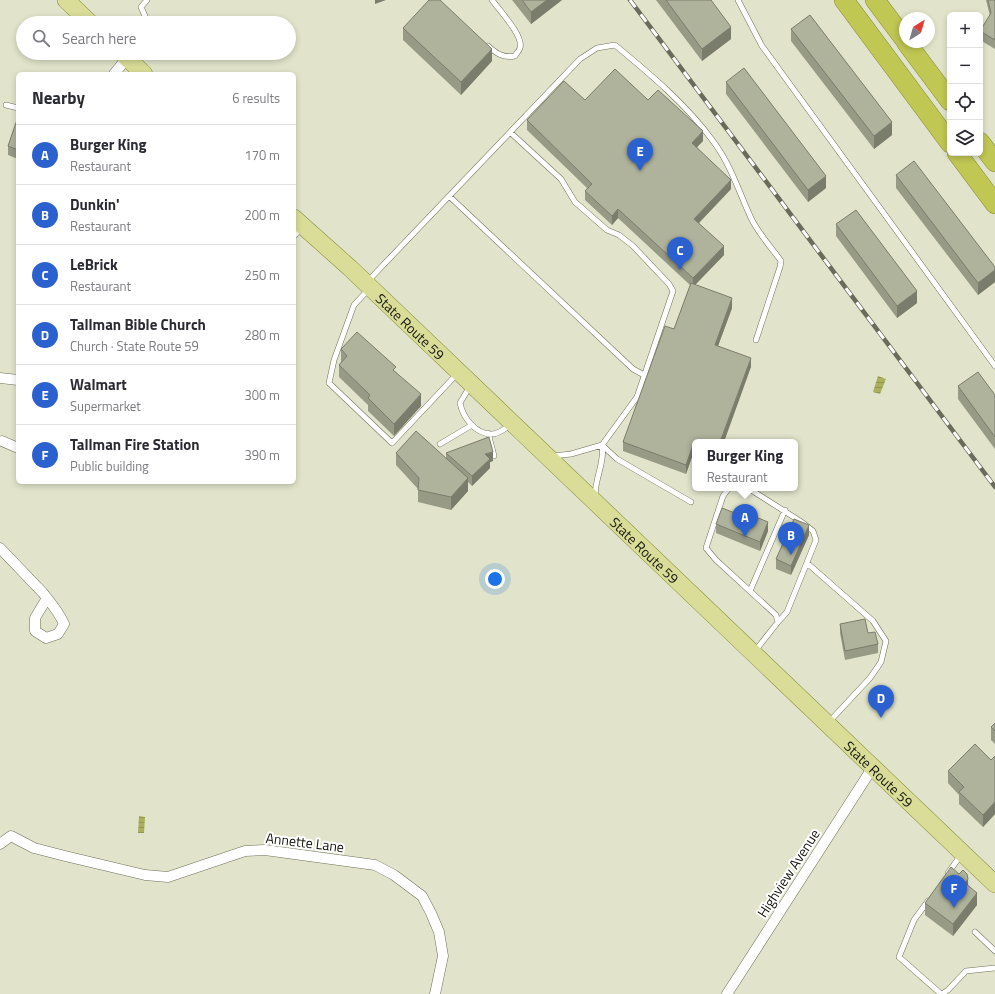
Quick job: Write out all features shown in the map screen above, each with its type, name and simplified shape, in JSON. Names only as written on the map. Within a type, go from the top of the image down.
[{"type":"highway","points":[[844,0],[947,139]]},
{"type":"highway","points":[[875,0],[899,32]]},
{"type":"highway","points":[[911,48],[947,97]]},
{"type":"highway","points":[[983,146],[995,162]]},
{"type":"highway","points":[[959,156],[995,204]]},
{"type":"main road","points":[[66,0],[83,16]]},
{"type":"main road","points":[[131,60],[142,72]]},
{"type":"main road","name":"State Route 59","points":[[297,227],[368,285],[995,884]]},
{"type":"street","points":[[115,72],[124,60]]},
{"type":"street","points":[[0,378],[16,380]]},
{"type":"street","points":[[2,441],[16,449]]},
{"type":"street","points":[[0,548],[47,598]]},
{"type":"street","name":"Highview Avenue","points":[[727,994],[873,767]]},
{"type":"street","name":"Annette Lane","points":[[0,844],[11,836],[34,848],[145,875],[168,877],[245,852],[265,850],[375,866],[394,875],[422,896],[431,913],[439,932],[443,956],[435,994]]},
{"type":"lane","points":[[145,16],[141,7],[148,0]]},
{"type":"lane","points":[[485,44],[497,54],[507,58],[514,56],[520,48],[520,40],[516,32],[492,0]]},
{"type":"lane","points":[[738,0],[762,46],[995,366]]},
{"type":"lane","points":[[465,378],[392,443],[329,384],[334,360],[354,305],[368,285],[449,196],[511,133],[580,59],[597,48],[615,45],[671,94],[714,142],[736,180],[752,220],[781,261],[756,340]]},
{"type":"lane","points":[[6,105],[16,108]]},
{"type":"lane","points":[[511,133],[561,179],[575,202],[606,230],[619,235],[633,246],[669,284],[673,291],[637,397],[602,446],[571,454],[547,456]]},
{"type":"lane","points":[[449,196],[633,369],[644,375]]},
{"type":"lane","points":[[465,378],[460,403],[462,412],[472,425],[480,431],[488,433],[501,431],[513,424]]},
{"type":"lane","points":[[440,444],[472,425]]},
{"type":"lane","points":[[488,433],[494,456]]},
{"type":"lane","points":[[595,502],[595,484],[604,457],[602,446]]},
{"type":"lane","points":[[602,446],[617,459],[690,502]]},
{"type":"lane","points":[[727,491],[723,496],[706,548],[716,560],[776,616],[778,622]]},
{"type":"lane","points":[[753,491],[785,510],[813,531],[816,540],[787,612],[753,653]]},
{"type":"lane","points":[[750,591],[785,510]]},
{"type":"lane","points":[[807,563],[873,621],[886,641],[881,662],[870,678],[828,724]]},
{"type":"lane","points":[[945,877],[963,853]]},
{"type":"lane","points":[[932,896],[914,920],[899,957],[941,994],[948,990],[966,971],[995,968]]},
{"type":"lane","points":[[974,932],[995,951]]},
{"type":"shaded area","points":[[878,376],[886,379],[880,394],[873,392]]},
{"type":"shaded area","points":[[139,816],[145,817],[144,833],[138,833]]},
{"type":"building","points":[[429,0],[440,0],[492,49],[461,82],[403,28]]},
{"type":"building","points":[[522,0],[547,0],[531,12]]},
{"type":"building","points":[[666,0],[711,0],[731,27],[702,49]]},
{"type":"building","points":[[988,0],[995,0],[995,40],[983,33],[983,26],[991,13]]},
{"type":"building","points":[[810,15],[892,122],[874,136],[791,29]]},
{"type":"building","points":[[744,68],[826,176],[808,190],[726,82]]},
{"type":"building","points":[[615,69],[648,100],[658,90],[703,131],[692,143],[731,180],[694,219],[724,246],[693,278],[618,209],[612,216],[585,191],[592,184],[527,120],[564,81],[585,100]]},
{"type":"building","points":[[16,123],[16,149],[8,146]]},
{"type":"building","points":[[914,161],[995,267],[995,270],[978,283],[896,175]]},
{"type":"building","points":[[856,210],[917,291],[897,306],[836,224]]},
{"type":"building","points":[[691,283],[732,298],[715,345],[751,358],[721,439],[692,439],[692,448],[686,465],[623,442],[665,326],[674,329]]},
{"type":"building","points":[[357,332],[396,367],[393,370],[421,394],[394,424],[368,398],[370,395],[339,365],[347,356],[341,349]]},
{"type":"building","points":[[978,372],[995,395],[995,437],[958,386]]},
{"type":"building","points":[[416,431],[468,478],[451,497],[418,490],[419,478],[396,453]]},
{"type":"building","points":[[489,437],[493,452],[485,454],[490,459],[472,476],[446,453]]},
{"type":"building","points":[[722,508],[740,515],[741,511],[768,522],[760,542],[716,524]]},
{"type":"building","points":[[794,519],[809,525],[791,566],[776,559]]},
{"type":"building","points":[[865,619],[868,633],[875,632],[878,644],[845,651],[840,624]]},
{"type":"building","points":[[995,723],[995,731],[991,727]]},
{"type":"building","points":[[975,744],[991,760],[995,756],[995,802],[983,815],[959,792],[964,787],[948,771]]},
{"type":"building","points":[[951,867],[959,874],[963,870],[967,874],[968,879],[965,883],[977,893],[953,924],[925,903]]},
{"type":"railway","points":[[630,0],[995,487]]},
{"type":"place","name":"Walmart","points":[[640,171]]},
{"type":"place","name":"LeBrick","points":[[680,270]]},
{"type":"place","name":"Burger King","points":[[745,537]]},
{"type":"place","name":"Dunkin'","points":[[791,555]]},
{"type":"place","name":"Tallman Bible Church","points":[[881,718]]},
{"type":"place","name":"Tallman Fire Station","points":[[954,908]]}]
